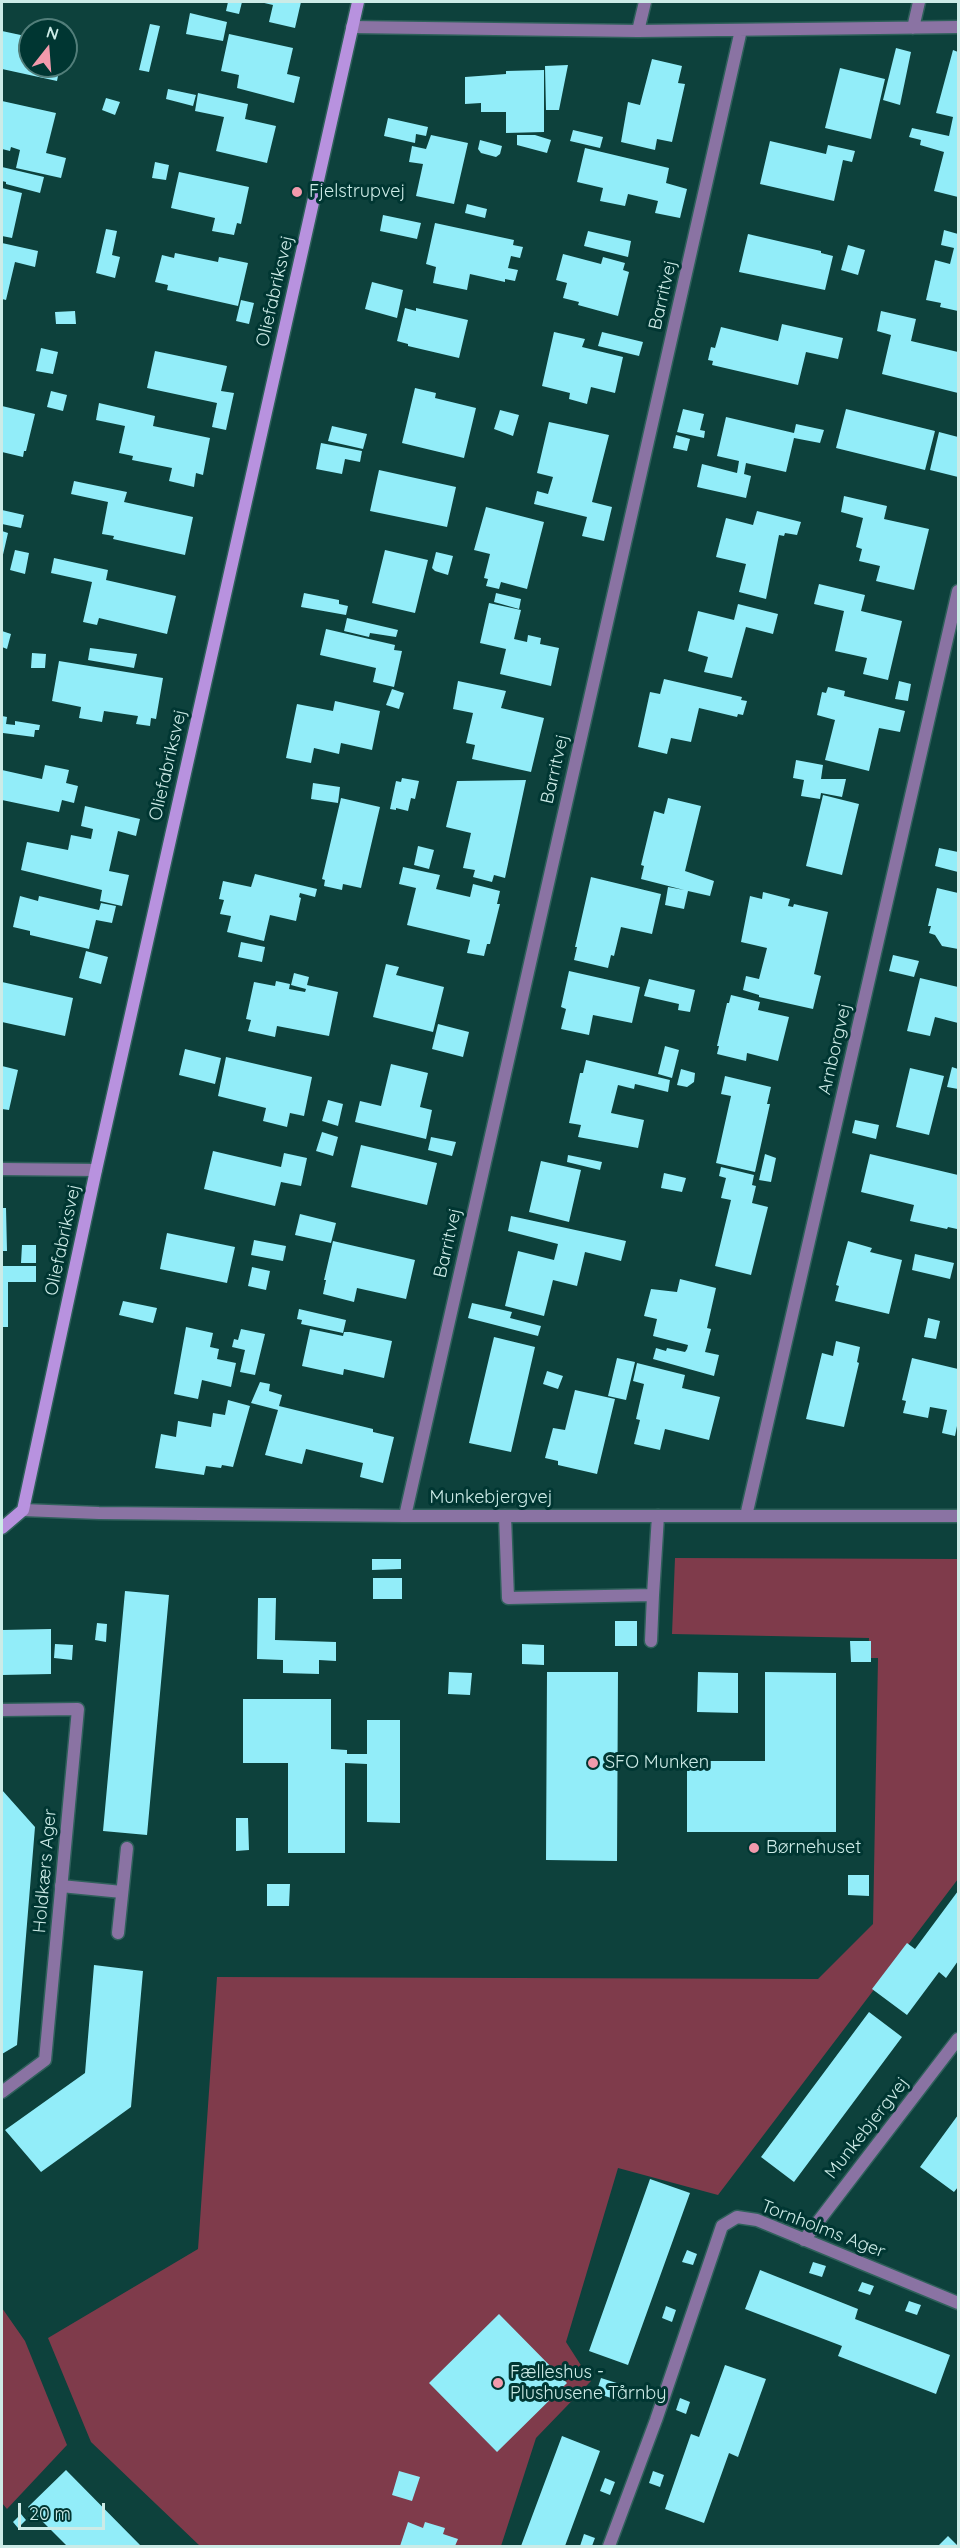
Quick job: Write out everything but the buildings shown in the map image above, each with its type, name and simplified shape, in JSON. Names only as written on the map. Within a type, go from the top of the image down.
[{"type":"street","name":"Oliefabriksvej","points":[[23,1510],[96,1170],[358,2]]},
{"type":"street","points":[[638,31],[645,2]]},
{"type":"street","points":[[913,28],[919,2]]},
{"type":"street","points":[[352,27],[638,31],[958,27]]},
{"type":"street","name":"Barritvej","points":[[405,1516],[741,30]]},
{"type":"street","name":"Arnborgvej","points":[[746,1516],[958,591]]},
{"type":"street","points":[[2,1169],[96,1170]]},
{"type":"street","points":[[2,1528],[23,1510]]},
{"type":"street","name":"Munkebjergvej","points":[[23,1510],[99,1513],[405,1516],[958,1516]]},
{"type":"street","points":[[505,1516],[508,1598],[653,1595]]},
{"type":"street","points":[[651,1641],[658,1516]]},
{"type":"street","name":"Holdkærs Ager","points":[[2,1710],[78,1709],[45,2060],[2,2092]]},
{"type":"street","points":[[118,1933],[127,1848]]},
{"type":"street","points":[[61,1886],[122,1892]]},
{"type":"street","name":"Munkebjergvej","points":[[804,2240],[958,2039]]},
{"type":"street","name":"Tornholms Ager","points":[[609,2547],[656,2420],[722,2226],[737,2217],[758,2220],[958,2303]]},
{"type":"shaded area","points":[[675,1558],[958,1559],[958,1879],[718,2195],[618,2168],[566,2342],[591,2381],[536,2438],[501,2546],[200,2546],[91,2442],[48,2338],[198,2249],[217,1977],[818,1979],[873,1924],[878,1658],[868,1658],[869,1638],[672,1634]]},
{"type":"shaded area","points":[[2,2308],[25,2341],[67,2445],[7,2509],[2,2503]]},
{"type":"place","name":"Fjelstrupvej","points":[[297,192]]},
{"type":"place","name":"SFO Munken","points":[[593,1763]]},
{"type":"place","name":"Børnehuset","points":[[754,1848]]},
{"type":"place","name":"Fælleshus - Plushusene Tårnby","points":[[498,2383]]}]
